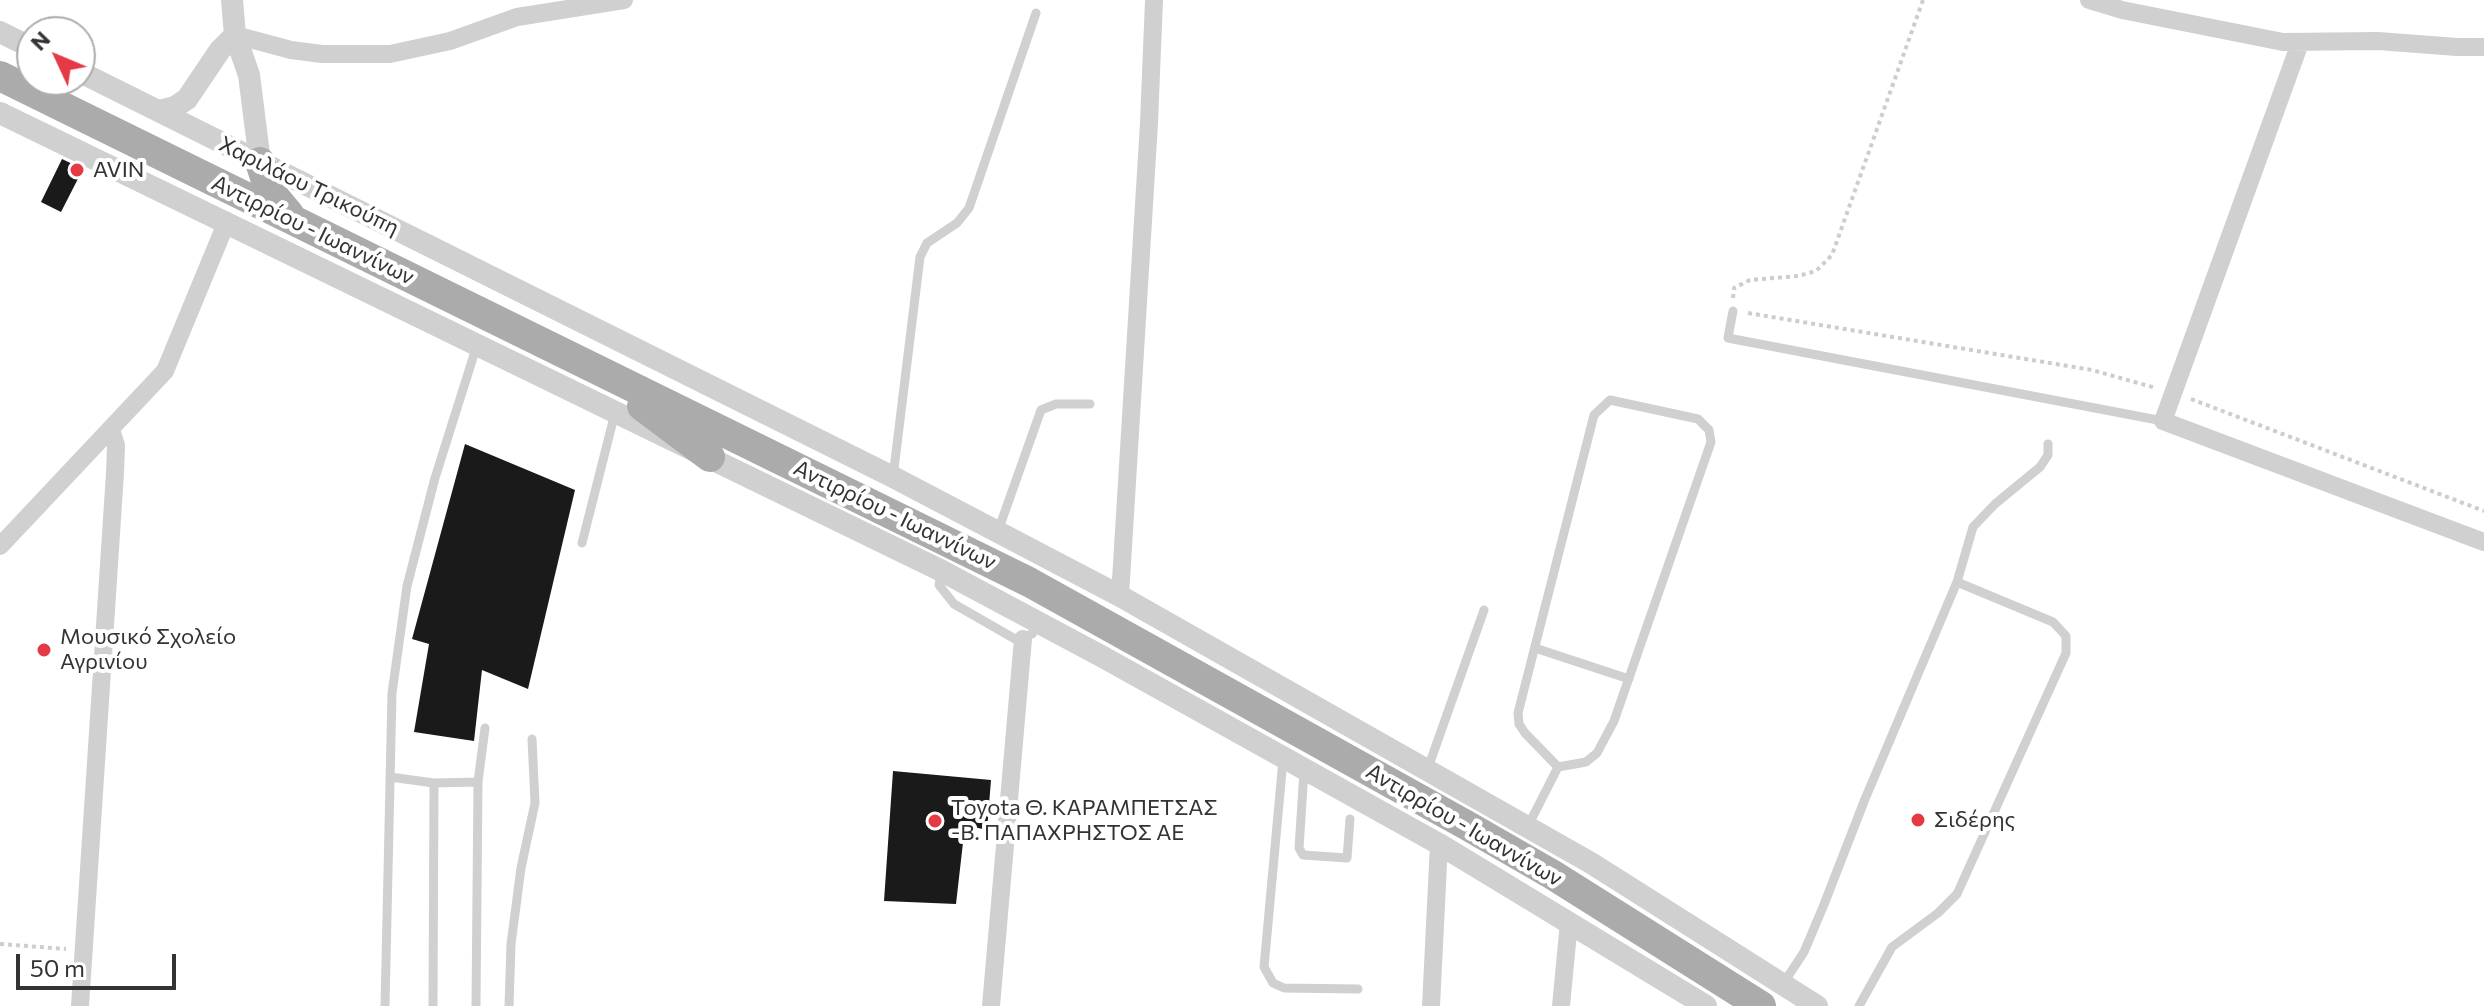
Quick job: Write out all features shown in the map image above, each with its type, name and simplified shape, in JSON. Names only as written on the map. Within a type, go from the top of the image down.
[{"type":"main road","name":"Αντιρρίου - Ιωαννίνων","points":[[0,76],[939,536],[1118,630],[1553,875],[1761,1006]]},
{"type":"main road","points":[[260,162],[269,190],[299,224]]},
{"type":"main road","points":[[586,364],[710,457]]},
{"type":"street","points":[[232,0],[235,35],[249,75],[260,162]]},
{"type":"street","points":[[235,35],[291,50],[322,54],[390,54],[450,41],[517,17],[624,0]]},
{"type":"street","points":[[1120,596],[1154,0]]},
{"type":"street","points":[[2089,0],[2122,10],[2283,42],[2378,41],[2484,47]]},
{"type":"street","points":[[160,111],[175,107],[187,99],[214,57],[235,35]]},
{"type":"street","points":[[2300,43],[2163,421],[2484,542]]},
{"type":"street","name":"Χαριλάου Τρικούπη","points":[[96,80],[893,477],[1120,596],[1527,826],[1817,1006]]},
{"type":"street","points":[[0,113],[942,571],[1439,844],[1706,1006]]},
{"type":"street","points":[[0,546],[165,371],[227,221]]},
{"type":"street","points":[[80,1006],[115,473],[116,445],[111,430]]},
{"type":"street","points":[[991,1006],[1023,639]]},
{"type":"street","points":[[1431,1006],[1439,844]]},
{"type":"street","points":[[1561,1006],[1569,922]]},
{"type":"lane","points":[[893,477],[920,257],[927,243],[957,223],[969,208],[1036,13]]},
{"type":"lane","points":[[1733,311],[1728,338],[2163,421]]},
{"type":"lane","points":[[385,1006],[392,693],[407,586],[435,478],[477,344]]},
{"type":"lane","points":[[1610,400],[1698,419],[1709,430],[1711,442],[1614,721],[1597,753],[1586,762],[1558,767],[1519,724],[1518,713],[1594,415],[1610,400]]},
{"type":"lane","points":[[998,531],[1041,410],[1056,404],[1090,404]]},
{"type":"lane","points":[[582,543],[615,413]]},
{"type":"lane","points":[[1783,984],[1804,952],[1957,582],[1973,527],[1995,504],[2040,467],[2048,455],[2048,444]]},
{"type":"lane","points":[[942,571],[939,585],[954,604],[1015,639],[1032,634],[1040,623]]},
{"type":"lane","points":[[1859,1006],[1892,947],[1938,913],[1957,894],[2066,653],[2066,636],[2053,622],[1957,582]]},
{"type":"lane","points":[[1428,768],[1484,610]]},
{"type":"lane","points":[[1535,648],[1629,679]]},
{"type":"lane","points":[[476,1006],[478,782],[485,728]]},
{"type":"lane","points":[[509,1006],[511,944],[521,868],[535,803],[532,739]]},
{"type":"lane","points":[[1284,757],[1264,967],[1273,983],[1284,988],[1358,989]]},
{"type":"lane","points":[[1527,826],[1558,767]]},
{"type":"lane","points":[[1305,768],[1299,848],[1303,855],[1347,858],[1350,819]]},
{"type":"lane","points":[[390,777],[434,783],[478,782]]},
{"type":"lane","points":[[433,1006],[434,783]]},
{"type":"path","points":[[1923,0],[1832,255],[1816,271],[1798,276],[1750,280],[1734,288],[1733,311],[2092,370],[2173,393],[2484,511]]},
{"type":"path","points":[[0,944],[84,951]]},
{"type":"building","points":[[62,159],[83,169],[61,212],[41,202]]},
{"type":"building","points":[[465,444],[575,490],[528,689],[482,670],[474,741],[414,732],[429,644],[412,639]]},
{"type":"building","points":[[893,771],[991,780],[987,830],[965,825],[956,904],[884,901]]},
{"type":"place","name":"AVIN","points":[[77,170]]},
{"type":"place","name":"Μουσικό Σχολείο Αγρινίου","points":[[44,650]]},
{"type":"place","name":"Σιδέρης","points":[[1918,820]]},
{"type":"place","name":"Toyota Θ. ΚΑΡΑΜΠΕΤΣΑΣ -Β. ΠΑΠΑΧΡΗΣΤΟΣ ΑΕ","points":[[935,821]]}]
